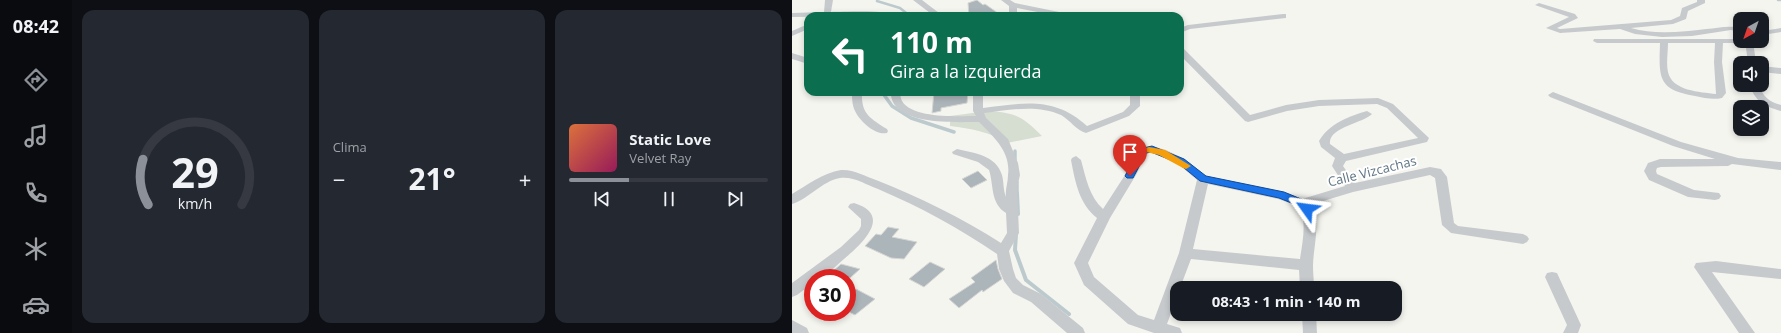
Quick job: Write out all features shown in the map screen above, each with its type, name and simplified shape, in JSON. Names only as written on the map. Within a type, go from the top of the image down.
[{"type":"street","points":[[828,12],[829,0]]},
{"type":"street","points":[[917,0],[934,12]]},
{"type":"street","points":[[1005,0],[1013,5],[1049,12]]},
{"type":"street","points":[[1539,5],[1574,18],[1550,27],[1556,31],[1621,27],[1679,20],[1683,17],[1686,10],[1701,3],[1701,0]]},
{"type":"street","points":[[1013,5],[1013,12]]},
{"type":"street","points":[[792,15],[804,15]]},
{"type":"street","points":[[1184,29],[1188,27],[1283,16]]},
{"type":"street","points":[[1621,27],[1644,34],[1672,34],[1733,28]]},
{"type":"street","points":[[792,34],[804,28]]},
{"type":"street","points":[[1769,32],[1781,30]]},
{"type":"street","points":[[1597,41],[1733,41]]},
{"type":"street","points":[[1664,42],[1664,73],[1671,86],[1684,91],[1715,97],[1719,96],[1721,93],[1718,62],[1719,41]]},
{"type":"street","points":[[1184,54],[1248,119],[1286,108],[1319,103],[1378,101],[1390,106],[1424,138],[1420,141],[1342,158],[1338,162],[1338,166],[1352,188]]},
{"type":"street","points":[[792,56],[804,60]]},
{"type":"street","points":[[1769,70],[1781,71]]},
{"type":"street","points":[[1758,92],[1761,99],[1767,104],[1781,108]]},
{"type":"street","points":[[1553,95],[1677,144],[1738,162]]},
{"type":"street","points":[[857,96],[856,103],[859,113],[867,121],[883,131]]},
{"type":"street","points":[[895,96],[901,108],[914,114],[935,118],[980,115],[1038,105],[1060,110],[1086,130],[1126,114],[1135,106],[1135,96]]},
{"type":"street","points":[[978,96],[980,115],[1004,141],[1013,163],[1014,176],[1011,188],[1013,233],[1003,251],[1006,269],[1012,282],[1018,289],[1036,298],[1078,333]]},
{"type":"street","points":[[1342,158],[1325,145],[1324,141],[1326,137],[1333,130],[1367,114]]},
{"type":"street","points":[[1175,333],[1133,320],[1089,281],[1081,263],[1104,217],[1130,176],[1142,151],[1152,149],[1162,152],[1181,161],[1204,179],[1280,195],[1302,203],[1307,209],[1309,215],[1309,243],[1306,265],[1307,281]]},
{"type":"street","points":[[957,152],[989,163],[995,170],[1000,201],[1003,206],[1013,210]]},
{"type":"street","points":[[1076,160],[1084,191],[1091,206],[1104,217]]},
{"type":"street","points":[[1715,196],[1692,194],[1661,181],[1653,177],[1650,171],[1652,166],[1660,163],[1738,162],[1781,166]]},
{"type":"street","name":"Calle Vizcachas","points":[[1302,203],[1352,188],[1430,171],[1437,172],[1441,177],[1448,225],[1456,230],[1522,240]]},
{"type":"street","points":[[792,200],[832,176],[840,174],[850,175],[927,207],[961,225],[1003,251]]},
{"type":"street","points":[[1158,327],[1186,253],[1204,179]]},
{"type":"street","points":[[792,291],[848,248],[864,232],[868,224],[867,219],[863,212],[854,207]]},
{"type":"street","points":[[1186,253],[1306,265]]},
{"type":"street","points":[[1748,333],[1701,266],[1716,266],[1781,274]]},
{"type":"street","points":[[1552,277],[1574,325],[1570,333]]},
{"type":"street","points":[[1309,321],[1310,333]]},
{"type":"street","points":[[792,326],[802,333]]},
{"type":"shaded area","points":[[988,111],[1006,113],[1018,117],[1029,124],[1042,136],[1007,143],[987,133],[950,126],[950,116]]},
{"type":"building","points":[[977,0],[996,12],[969,12],[968,3]]},
{"type":"building","points":[[934,96],[968,96],[967,103],[941,108],[941,111],[932,113]]},
{"type":"building","points":[[978,171],[987,180],[971,188],[962,179]]},
{"type":"building","points":[[888,227],[899,229],[892,237],[917,242],[904,259],[891,258],[865,246],[876,234],[881,235]]},
{"type":"building","points":[[996,260],[1002,279],[983,292],[982,290],[959,308],[949,299],[975,282],[971,278]]},
{"type":"building","points":[[930,262],[945,269],[924,287],[909,279]]},
{"type":"building","points":[[841,264],[860,269],[856,273],[856,269],[835,269]]},
{"type":"building","points":[[856,289],[875,299],[856,314]]},
{"type":"waterway","points":[[877,1],[900,8],[905,12]]},
{"type":"waterway","points":[[885,96],[892,106],[911,118],[954,132]]},
{"type":"waterway","points":[[1015,151],[1015,160]]},
{"type":"waterway","points":[[1017,182],[1017,193]]},
{"type":"waterway","points":[[1017,193],[1018,214]]},
{"type":"waterway","points":[[1016,234],[1015,250],[1026,280],[1069,314]]},
{"type":"slow traffic","points":[[1149,150],[1152,149],[1162,152],[1181,161],[1186,166]]},
{"type":"route","points":[[1130,176],[1142,151],[1152,149],[1181,161],[1204,179],[1280,195],[1302,203],[1307,209]]}]
